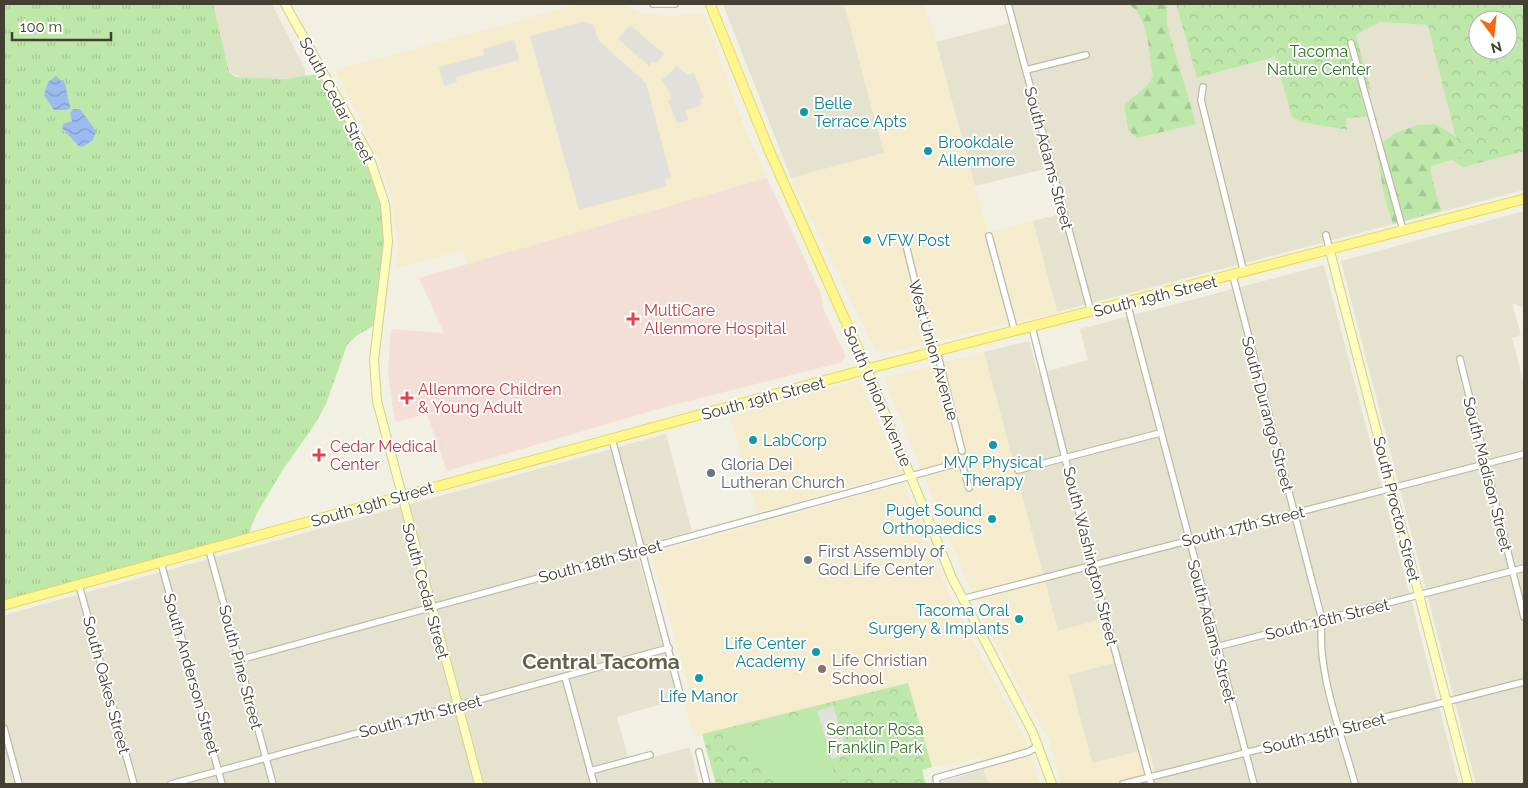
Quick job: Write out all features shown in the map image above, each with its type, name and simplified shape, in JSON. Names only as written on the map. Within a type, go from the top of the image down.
[{"type":"main road","name":"South Cedar Street","points":[[285,4],[368,154],[385,204],[388,242],[374,373],[378,411],[479,784]]},
{"type":"main road","name":"South Union Avenue","points":[[710,4],[771,157],[867,369],[962,599],[1021,707],[1039,746],[1052,784]]},
{"type":"main road","name":"South 19th Street","points":[[4,605],[867,369],[1234,276],[1524,199]]},
{"type":"main road","name":"South Proctor Street","points":[[1330,251],[1468,784]]},
{"type":"street","points":[[653,4],[675,4]]},
{"type":"street","name":"South Adams Street","points":[[1008,4],[1091,312]]},
{"type":"street","points":[[1351,43],[1403,230]]},
{"type":"street","points":[[1026,70],[1086,55]]},
{"type":"street","points":[[1203,87],[1201,100],[1244,273]]},
{"type":"street","name":"South Proctor Street","points":[[1326,235],[1330,251]]},
{"type":"street","points":[[989,236],[1015,332]]},
{"type":"street","name":"West Union Avenue","points":[[907,249],[930,344],[937,352],[962,451]]},
{"type":"street","name":"South Durango Street","points":[[1234,276],[1322,620],[1320,639],[1322,658],[1356,784]]},
{"type":"street","name":"South Adams Street","points":[[1127,303],[1216,647],[1254,784]]},
{"type":"street","name":"South Washington Street","points":[[1032,328],[1092,564],[1151,784]]},
{"type":"street","name":"South Madison Street","points":[[1460,359],[1524,617]]},
{"type":"street","points":[[1018,470],[1160,433]]},
{"type":"street","points":[[612,439],[679,690]]},
{"type":"street","name":"South 17th Street","points":[[962,599],[1524,454]]},
{"type":"street","name":"South 18th Street","points":[[239,660],[962,463],[970,488]]},
{"type":"street","name":"South Pine Street","points":[[209,550],[273,784]]},
{"type":"street","name":"South Anderson Street","points":[[161,563],[222,784]]},
{"type":"street","name":"South 16th Street","points":[[1216,647],[1524,568]]},
{"type":"street","name":"South Oakes Street","points":[[79,585],[134,784]]},
{"type":"street","name":"South 17th Street","points":[[171,784],[669,648]]},
{"type":"street","points":[[565,677],[594,784]]},
{"type":"street","name":"South 15th Street","points":[[1123,784],[1524,682]]},
{"type":"street","points":[[4,728],[19,784]]},
{"type":"street","points":[[937,781],[1028,752],[1039,746]]},
{"type":"street","points":[[699,752],[707,784]]},
{"type":"street","points":[[590,771],[650,755]]},
{"type":"shaded area","points":[[213,4],[272,4],[305,69],[305,78],[248,79],[231,74],[226,63]]},
{"type":"shaded area","points":[[580,4],[620,4],[646,14],[670,16],[701,14],[706,19],[739,114],[767,178],[468,264],[463,250],[396,268],[398,242],[391,193],[382,166],[336,70]]},
{"type":"shaded area","points":[[725,4],[844,4],[884,153],[791,178],[724,7]]},
{"type":"shaded area","points":[[844,4],[925,4],[988,233],[1033,221],[1057,312],[887,353],[875,349],[791,178],[884,153]]},
{"type":"shaded area","points":[[1004,4],[1176,4],[1197,78],[1276,57],[1301,122],[1346,130],[1346,118],[1360,93],[1370,90],[1356,35],[1380,22],[1428,25],[1463,167],[1524,151],[1524,190],[1057,312],[1033,221],[1061,214],[1049,168],[975,186],[936,42],[1009,23]]},
{"type":"shaded area","points":[[583,22],[593,25],[599,41],[646,83],[671,178],[665,180],[667,186],[579,210],[530,36]]},
{"type":"shaded area","points":[[630,25],[664,54],[656,64],[653,62],[649,66],[618,39]]},
{"type":"shaded area","points":[[514,40],[519,60],[456,77],[457,82],[444,86],[439,67],[484,55],[483,49]]},
{"type":"shaded area","points":[[677,66],[688,75],[694,73],[704,98],[700,99],[701,105],[685,111],[689,120],[677,123],[668,101],[672,98],[662,80]]},
{"type":"shaded area","name":"MultiCare Allenmore Hospital","points":[[767,178],[821,294],[824,310],[846,357],[839,363],[665,407],[447,471],[427,414],[395,422],[388,373],[391,329],[444,333],[419,278]]},
{"type":"shaded area","points":[[1524,211],[1524,308],[1512,303],[1521,335],[1512,338],[1524,384],[1524,784],[1476,784],[1341,261]]},
{"type":"shaded area","points":[[1324,265],[1459,784],[1143,784],[1157,780],[1149,749],[1092,764],[1069,675],[1102,620],[1058,631],[984,352],[1029,341],[1038,374],[1088,360],[1080,329]]},
{"type":"shaded area","points":[[984,352],[1058,631],[1102,619],[1114,663],[1069,675],[1092,763],[1149,749],[1157,781],[1143,784],[1061,784],[1049,740],[983,620],[884,378]]},
{"type":"shaded area","points":[[859,380],[901,473],[757,513],[730,416]]},
{"type":"shaded area","points":[[666,434],[692,531],[635,547],[679,699],[617,717],[630,764],[690,747],[699,784],[4,784],[4,615]]},
{"type":"shaded area","points":[[904,483],[948,593],[1025,739],[1040,784],[988,784],[980,758],[932,767],[908,683],[694,737],[683,697],[691,694],[651,554]]},
{"type":"shaded area","points":[[833,706],[848,754],[832,759],[817,711]]},
{"type":"shaded area","points":[[984,769],[988,784],[942,784],[941,782]]},
{"type":"green space","points":[[4,4],[213,4],[229,72],[235,77],[285,79],[324,73],[368,153],[387,221],[375,325],[356,336],[347,345],[326,404],[315,424],[282,471],[257,513],[248,535],[4,605]]},
{"type":"green space","points":[[1128,4],[1167,4],[1167,25],[1196,124],[1137,138],[1128,130],[1124,105],[1147,86],[1153,76],[1144,26],[1135,9]]},
{"type":"green space","name":"Tacoma Nature Center","points":[[1176,4],[1524,4],[1524,151],[1463,167],[1428,25],[1380,22],[1356,35],[1371,90],[1360,93],[1367,117],[1346,118],[1347,130],[1301,122],[1292,117],[1275,57],[1197,78]]},
{"type":"green space","points":[[1468,21],[1468,60],[1483,60],[1524,151],[1463,167],[1452,160],[1431,166],[1431,174],[1441,211],[1393,224],[1384,195],[1377,153],[1382,143],[1395,133],[1418,125],[1436,124],[1456,137],[1428,25]]},
{"type":"green space","name":"Senator Rosa Franklin Park","points":[[908,683],[932,767],[922,770],[926,784],[716,784],[702,734]]},
{"type":"green space","points":[[817,711],[836,779],[822,784],[778,784],[763,758],[729,733]]},
{"type":"water","points":[[56,76],[65,84],[70,107],[67,110],[54,110],[44,95],[48,82]]},
{"type":"water","points":[[73,109],[80,109],[96,131],[93,140],[82,147],[62,128],[63,124],[72,121],[70,113]]},
{"type":"place","name":"Belle Terrace Apts","points":[[804,112]]},
{"type":"place","name":"Brookdale Allenmore","points":[[928,151]]},
{"type":"place","name":"VFW Post","points":[[867,240]]},
{"type":"place","name":"MultiCare Allenmore Hospital","points":[[633,319]]},
{"type":"place","name":"Allenmore Children & Young Adult","points":[[407,398]]},
{"type":"place","name":"LabCorp","points":[[753,440]]},
{"type":"place","name":"MVP Physical Therapy","points":[[993,445]]},
{"type":"place","name":"Cedar Medical Center","points":[[319,455]]},
{"type":"place","name":"Gloria Dei Lutheran Church","points":[[711,473]]},
{"type":"place","name":"Puget Sound Orthopaedics","points":[[992,519]]},
{"type":"place","name":"First Assembly of God Life Center","points":[[808,560]]},
{"type":"place","name":"Tacoma Oral Surgery & Implants","points":[[1019,619]]},
{"type":"place","name":"Life Center Academy","points":[[816,652]]},
{"type":"place","name":"Life Christian School","points":[[822,669]]},
{"type":"place","name":"Life Manor","points":[[699,678]]},
{"type":"district","name":"Central Tacoma","points":[[601,662]]}]
